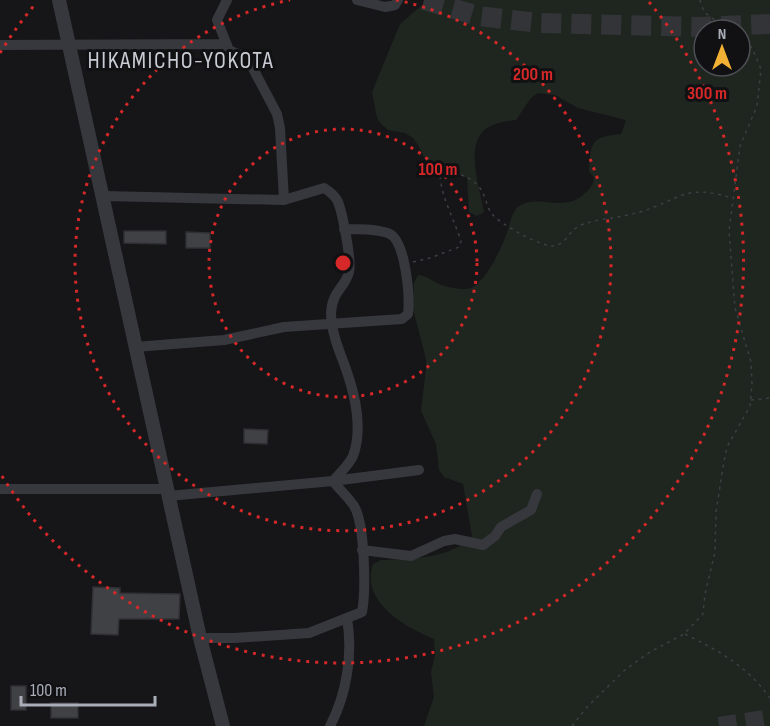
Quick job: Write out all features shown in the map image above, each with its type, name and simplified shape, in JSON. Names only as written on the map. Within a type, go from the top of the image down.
[{"type":"street","points":[[59,0],[167,493],[223,726]]},
{"type":"street","points":[[227,0],[218,20],[226,44],[229,50],[248,59],[277,114],[280,128],[284,200]]},
{"type":"street","points":[[357,0],[385,8],[395,5],[398,0]]},
{"type":"street","points":[[0,45],[226,44]]},
{"type":"street","points":[[103,196],[284,200],[324,188],[338,202],[350,270],[333,299],[331,313],[333,335],[353,396],[357,431],[352,457],[333,481]]},
{"type":"street","points":[[135,347],[224,340],[284,327],[402,319],[408,314],[409,288],[401,247],[396,239],[390,234],[379,231],[344,229]]},
{"type":"street","points":[[0,489],[167,493],[333,481],[419,470]]},
{"type":"street","points":[[200,638],[309,633],[362,612],[364,600],[361,532],[355,507],[333,481]]},
{"type":"street","points":[[362,550],[411,556],[444,541],[455,539],[483,545],[495,536],[501,527],[531,510],[537,494]]},
{"type":"street","points":[[330,726],[341,698],[349,661],[350,635],[347,618]]},
{"type":"path","points":[[700,0],[704,12],[712,18]]},
{"type":"path","points":[[572,726],[587,707],[626,669],[650,652],[684,634],[703,614],[705,594],[715,552],[716,512],[727,447],[750,406],[751,363],[735,308],[729,231],[740,146],[757,106],[761,69],[752,48]]},
{"type":"path","points":[[403,264],[459,248],[461,241],[442,189],[441,171],[457,173],[474,180],[483,191],[492,214],[542,245],[555,246],[564,242],[571,232],[580,226],[641,212],[675,197],[696,192],[711,192],[732,198]]},
{"type":"path","points":[[750,400],[770,398]]},
{"type":"path","points":[[684,634],[727,655],[759,682],[770,698]]},
{"type":"shaded area","points":[[428,0],[770,0],[770,726],[424,726],[434,697],[431,672],[435,655],[434,639],[410,628],[379,601],[373,590],[371,578],[373,564],[381,560],[442,554],[463,544],[472,536],[463,484],[444,477],[439,470],[436,444],[421,411],[426,359],[413,309],[414,283],[418,275],[456,288],[466,289],[479,283],[496,258],[516,208],[534,201],[568,202],[585,193],[594,180],[589,171],[590,153],[594,143],[603,137],[621,134],[626,120],[578,108],[555,95],[538,93],[531,98],[516,120],[493,125],[483,131],[478,140],[475,164],[484,212],[477,216],[469,212],[467,178],[426,161],[413,138],[405,133],[388,130],[381,124],[377,118],[372,92],[400,24]]},
{"type":"building","points":[[124,231],[166,231],[166,244],[124,243]]},
{"type":"building","points":[[186,232],[210,233],[210,248],[186,248]]},
{"type":"building","points":[[244,429],[268,430],[267,444],[244,443]]},
{"type":"building","points":[[93,587],[120,588],[120,593],[180,594],[179,619],[119,619],[118,635],[91,634]]},
{"type":"building","points":[[11,686],[26,686],[26,710],[11,710]]},
{"type":"building","points":[[51,703],[78,703],[78,718],[51,718]]},
{"type":"tunnel","points":[[424,0],[478,16],[539,23],[699,27],[770,24]]},
{"type":"tunnel","points":[[719,726],[770,718]]},
{"type":"district","name":"HIKAMICHO-YOKOTA","points":[[181,60]]}]
